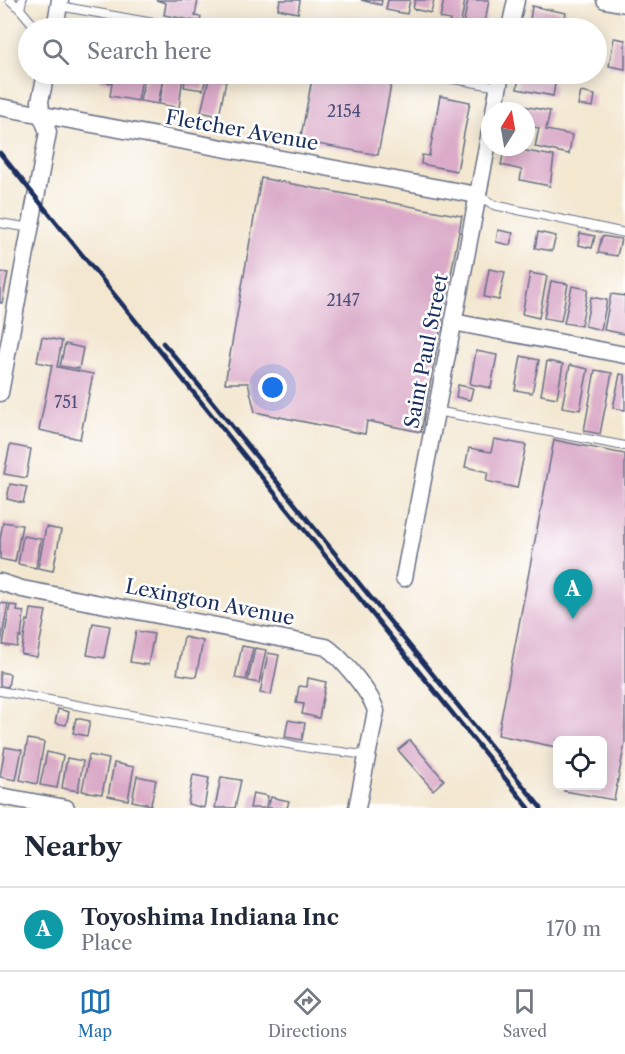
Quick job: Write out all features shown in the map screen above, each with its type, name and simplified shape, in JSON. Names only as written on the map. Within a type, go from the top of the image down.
[{"type":"street","points":[[512,18],[516,0]]},
{"type":"street","points":[[605,0],[625,4]]},
{"type":"street","points":[[57,18],[60,3]]},
{"type":"street","points":[[0,393],[6,331],[31,228],[48,132],[40,101],[44,84]]},
{"type":"street","points":[[496,102],[499,84]]},
{"type":"street","name":"Fletcher Avenue","points":[[0,107],[477,195]]},
{"type":"street","name":"Saint Paul Street","points":[[404,578],[485,156]]},
{"type":"street","points":[[453,322],[625,355]]},
{"type":"street","name":"Lexington Avenue","points":[[0,582],[22,589],[320,644],[332,651],[352,674],[374,706],[375,716],[367,756]]},
{"type":"street","points":[[357,808],[367,756]]},
{"type":"street","points":[[0,796],[66,808]]},
{"type":"lane","points":[[10,0],[21,5],[29,18]]},
{"type":"lane","points":[[60,3],[133,18]]},
{"type":"lane","points":[[477,195],[494,205],[625,233]]},
{"type":"lane","points":[[0,223],[31,228]]},
{"type":"lane","points":[[436,411],[625,446]]},
{"type":"lane","points":[[0,691],[310,750],[348,752],[367,756]]},
{"type":"building","points":[[156,0],[198,0],[195,16],[201,18],[164,15],[166,3]]},
{"type":"building","points":[[280,0],[300,0],[298,13],[278,9]]},
{"type":"building","points":[[361,0],[382,0],[381,5]]},
{"type":"building","points":[[388,0],[410,0],[407,14],[386,10]]},
{"type":"building","points":[[415,0],[434,0],[431,13],[413,9]]},
{"type":"building","points":[[444,0],[465,0],[462,18],[440,18]]},
{"type":"building","points":[[468,0],[489,0],[486,18],[464,18]]},
{"type":"building","points":[[532,6],[566,13],[565,18],[530,18]]},
{"type":"building","points":[[614,38],[625,40],[625,69],[609,66]]},
{"type":"building","points":[[112,84],[141,84],[138,101],[110,96]]},
{"type":"building","points":[[144,84],[162,84],[158,104],[140,101]]},
{"type":"building","points":[[163,84],[182,84],[179,108],[159,104]]},
{"type":"building","points":[[184,84],[204,84],[203,90],[184,87]]},
{"type":"building","points":[[208,84],[225,84],[219,116],[201,112]]},
{"type":"building","points":[[311,84],[391,84],[378,155],[300,141]]},
{"type":"building","points":[[518,84],[555,84],[553,96],[517,89]]},
{"type":"building","points":[[581,92],[595,95],[593,107],[578,105]]},
{"type":"building","points":[[440,96],[470,102],[457,171],[421,164],[422,155],[429,156]]},
{"type":"building","points":[[535,108],[550,111],[546,130],[572,135],[569,154],[535,147],[539,128],[535,127]]},
{"type":"building","points":[[535,153],[554,156],[550,186],[520,180],[522,170],[501,165],[503,156],[535,156]]},
{"type":"building","points":[[261,178],[462,216],[421,432],[367,421],[365,434],[255,412],[248,383],[225,383]]},
{"type":"building","points":[[498,230],[513,233],[510,245],[496,242]]},
{"type":"building","points":[[538,232],[556,236],[552,251],[535,248]]},
{"type":"building","points":[[580,233],[595,236],[592,248],[578,245]]},
{"type":"building","points":[[602,236],[621,239],[617,256],[598,253]]},
{"type":"building","points":[[489,269],[505,272],[499,300],[484,297]]},
{"type":"building","points":[[0,272],[8,273],[2,303],[0,303]]},
{"type":"building","points":[[530,273],[547,276],[539,318],[522,314]]},
{"type":"building","points":[[551,281],[568,284],[561,321],[544,318]]},
{"type":"building","points":[[572,286],[588,289],[581,326],[564,323]]},
{"type":"building","points":[[611,294],[625,296],[625,334],[604,330]]},
{"type":"building","points":[[591,297],[607,300],[601,330],[585,326]]},
{"type":"building","points":[[42,337],[62,341],[57,367],[93,374],[80,439],[39,430],[52,365],[37,362]]},
{"type":"building","points":[[65,344],[83,348],[79,369],[60,366]]},
{"type":"building","points":[[476,351],[497,355],[491,388],[470,384]]},
{"type":"building","points":[[521,356],[539,360],[532,393],[515,390]]},
{"type":"building","points":[[547,361],[563,364],[557,398],[541,395]]},
{"type":"building","points":[[570,365],[588,369],[580,410],[562,407]]},
{"type":"building","points":[[595,370],[612,373],[600,434],[584,431]]},
{"type":"building","points":[[620,374],[625,375],[625,410],[613,408]]},
{"type":"building","points":[[458,385],[473,388],[470,400],[456,397]]},
{"type":"building","points":[[494,439],[526,445],[517,488],[486,481],[488,472],[465,467],[469,448],[491,452]]},
{"type":"building","points":[[554,440],[625,454],[625,743],[614,800],[564,791],[607,790],[607,736],[553,736],[553,746],[498,735]]},
{"type":"building","points":[[10,445],[31,449],[26,478],[4,474]]},
{"type":"building","points":[[10,484],[27,487],[23,503],[7,499]]},
{"type":"building","points":[[3,522],[22,525],[15,562],[0,559]]},
{"type":"building","points":[[46,527],[61,530],[53,571],[38,568]]},
{"type":"building","points":[[23,536],[41,539],[36,568],[18,564]]},
{"type":"building","points":[[0,603],[8,604],[1,642],[0,642]]},
{"type":"building","points":[[10,605],[18,606],[17,611],[24,612],[21,638],[19,637],[17,647],[3,645]]},
{"type":"building","points":[[31,609],[46,611],[37,657],[21,654]]},
{"type":"building","points":[[93,623],[110,626],[104,658],[87,655]]},
{"type":"building","points":[[136,631],[154,634],[148,665],[130,662]]},
{"type":"building","points":[[184,637],[203,641],[196,677],[177,674]]},
{"type":"building","points":[[242,646],[253,648],[246,680],[235,678]]},
{"type":"building","points":[[255,648],[266,650],[259,683],[248,681]]},
{"type":"building","points":[[268,653],[279,655],[271,695],[260,693]]},
{"type":"building","points":[[0,672],[10,674],[8,687],[0,686]]},
{"type":"building","points":[[308,678],[326,682],[319,718],[302,714],[304,704],[296,703],[299,686],[307,687]]},
{"type":"building","points":[[58,709],[69,712],[66,725],[55,723]]},
{"type":"building","points":[[76,718],[90,721],[87,736],[73,733]]},
{"type":"building","points":[[288,720],[305,723],[302,740],[285,737]]},
{"type":"building","points":[[28,739],[44,742],[37,784],[20,780]]},
{"type":"building","points":[[410,740],[444,780],[433,790],[398,750]]},
{"type":"building","points":[[5,747],[22,750],[16,780],[0,777]]},
{"type":"building","points":[[47,752],[63,756],[57,788],[40,785]]},
{"type":"building","points":[[89,755],[109,759],[102,794],[82,791]]},
{"type":"building","points":[[67,758],[83,761],[78,791],[62,788]]},
{"type":"building","points":[[114,763],[134,767],[128,800],[108,796]]},
{"type":"building","points":[[193,775],[209,778],[204,808],[188,804]]},
{"type":"building","points":[[137,776],[156,780],[151,805],[132,801]]},
{"type":"building","points":[[221,777],[241,780],[235,808],[215,808]]},
{"type":"building","points":[[253,793],[268,796],[266,808],[250,808]]},
{"type":"building","points":[[271,797],[289,801],[287,808],[268,808]]},
{"type":"railway","points":[[0,153],[529,808]]},
{"type":"railway","points":[[163,343],[541,808]]},
{"type":"place","name":"Toyoshima Indiana Inc","points":[[573,619]]}]
